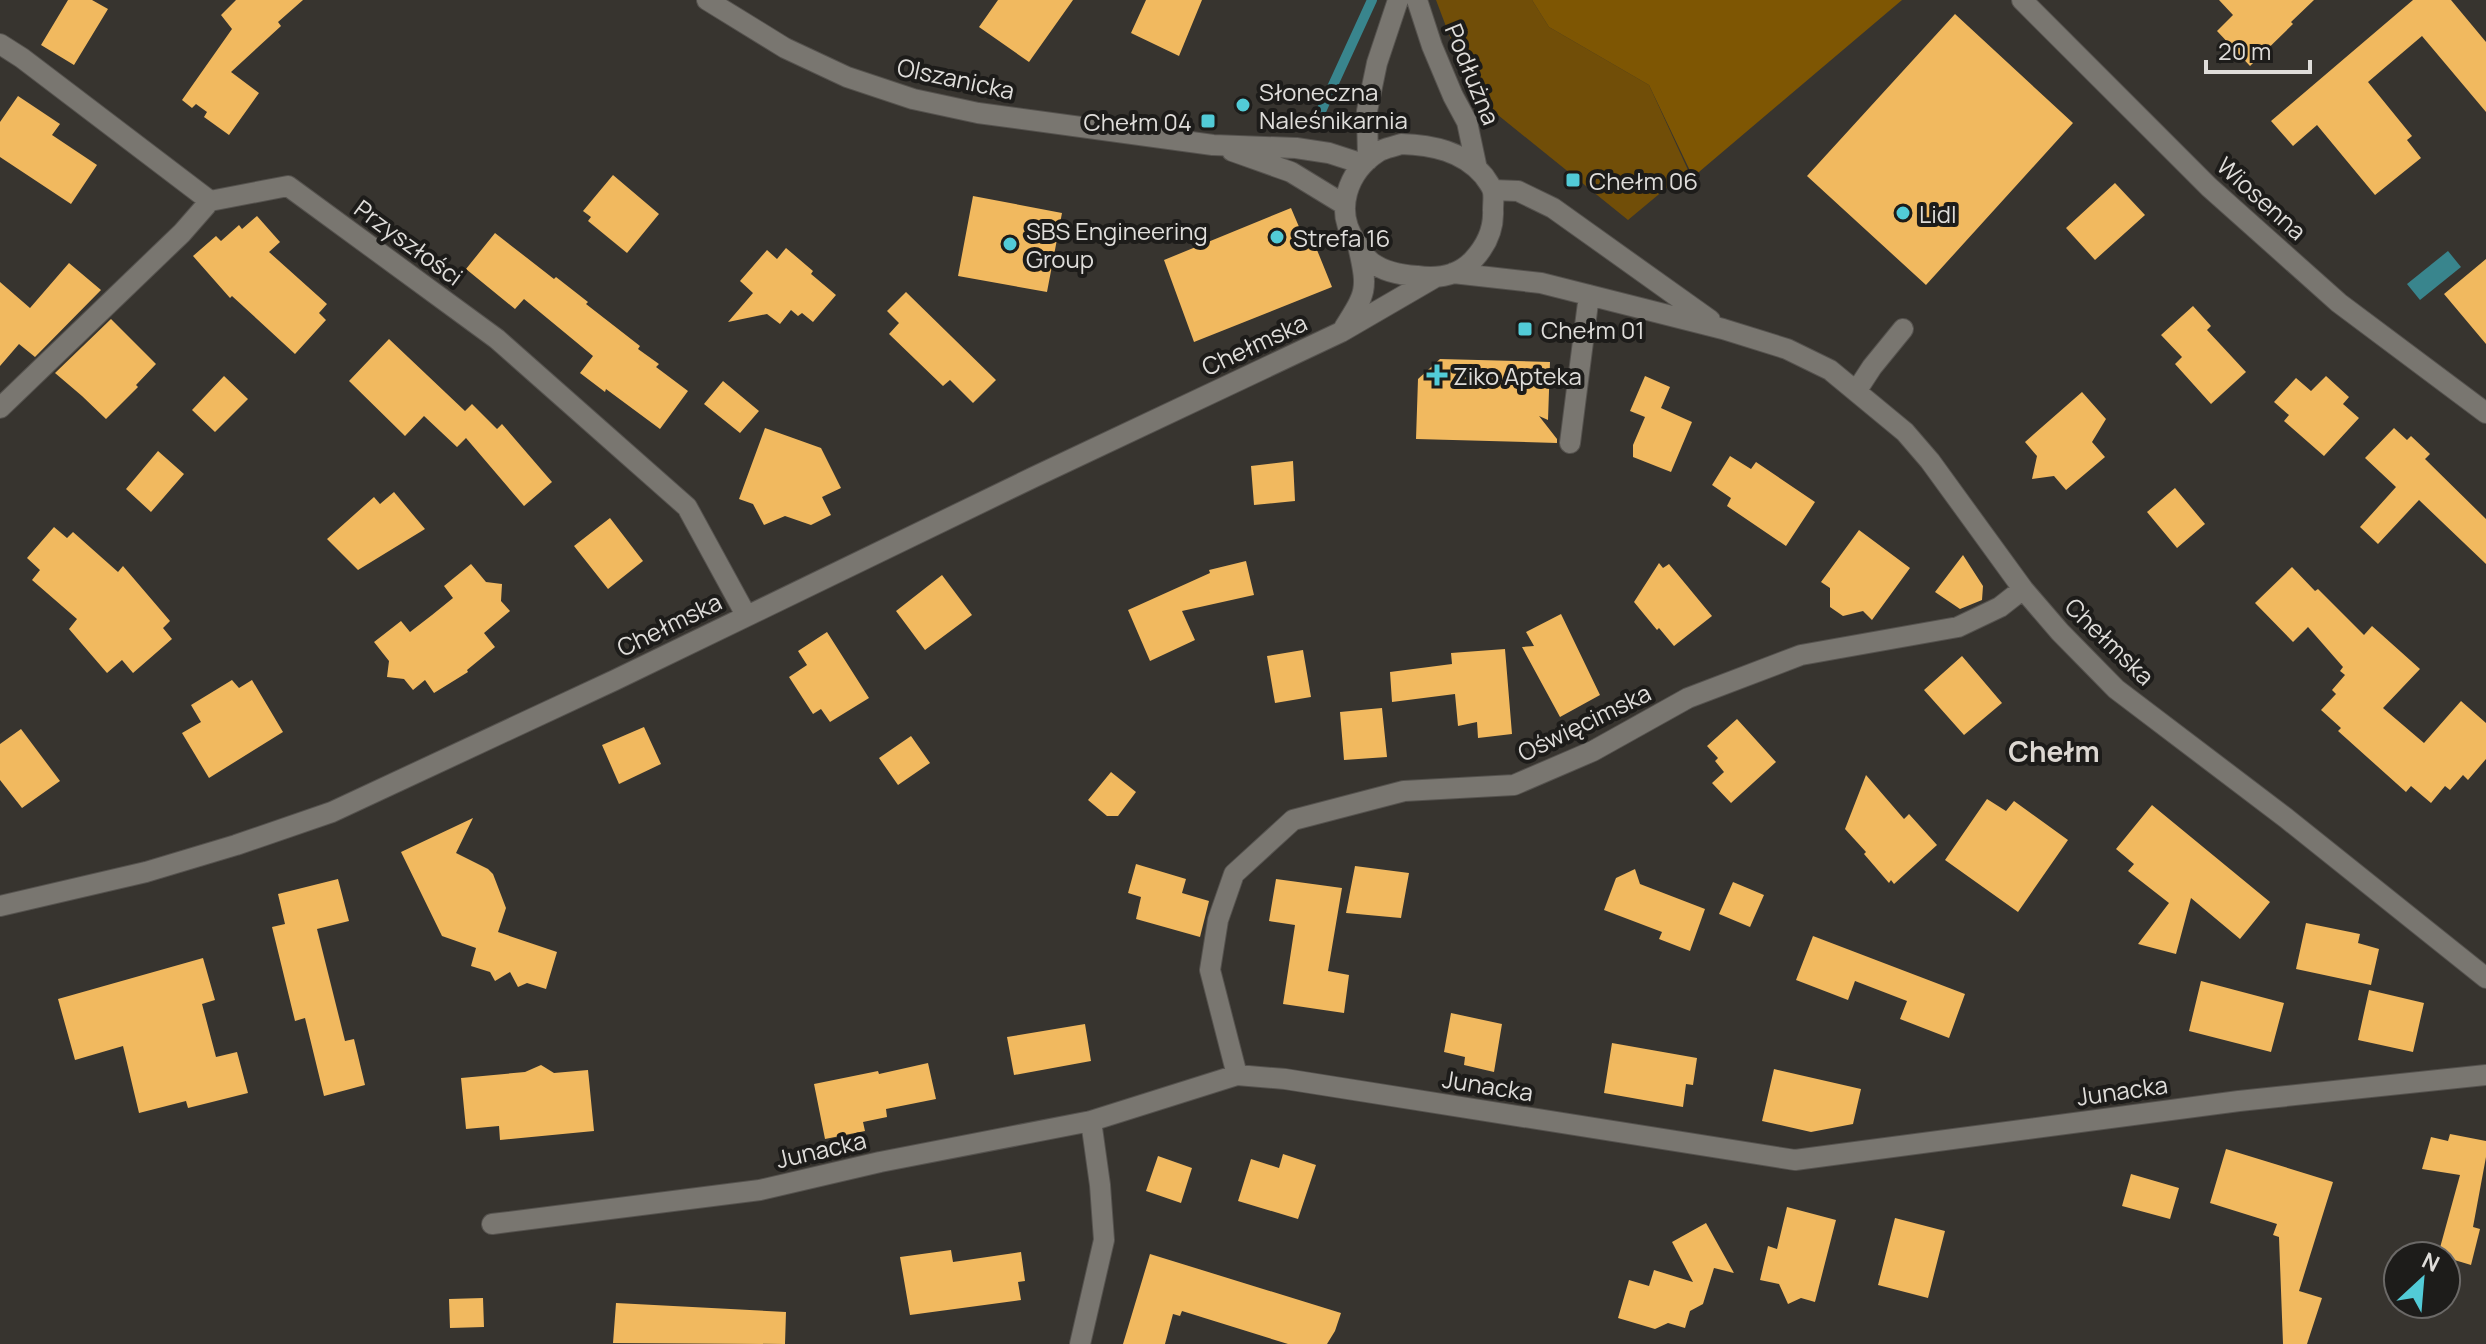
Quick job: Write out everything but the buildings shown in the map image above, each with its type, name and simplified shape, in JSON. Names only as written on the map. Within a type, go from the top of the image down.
[{"type":"street","name":"Olszanicka","points":[[707,0],[785,48],[847,77],[913,99],[978,113],[1213,145],[1296,148],[1366,162]]},
{"type":"street","points":[[1366,162],[1369,99],[1377,63],[1398,0]]},
{"type":"street","name":"Podłużna","points":[[1417,0],[1432,46],[1467,122],[1477,169]]},
{"type":"street","name":"Wiosenna","points":[[2022,0],[2209,187],[2339,303],[2486,413]]},
{"type":"street","points":[[0,44],[210,201],[182,233],[0,408]]},
{"type":"street","points":[[1401,144],[1423,145],[1460,155],[1477,169],[1493,190],[1494,216],[1482,250],[1469,264],[1444,276],[1400,275],[1368,260],[1346,222],[1345,205],[1353,175],[1366,162],[1380,151],[1401,144]]},
{"type":"street","name":"Olszanicka","points":[[1213,145],[1291,172],[1345,205]]},
{"type":"street","name":"Przyszłości","points":[[210,201],[288,186],[497,339],[687,507],[746,615]]},
{"type":"street","name":"Chełmska","points":[[1493,190],[1518,191],[1553,208],[1723,329]]},
{"type":"street","name":"Chełmska","points":[[1341,332],[1360,302],[1366,280],[1358,246]]},
{"type":"street","name":"Chełmska","points":[[0,906],[146,872],[332,812],[1341,332],[1444,276],[1541,283],[1723,329],[1812,360],[1830,370],[1905,432],[1930,461],[2023,589],[2116,689],[2286,818],[2486,978]]},
{"type":"street","points":[[1570,443],[1589,295]]},
{"type":"street","points":[[1857,390],[1903,329]]},
{"type":"street","name":"Oświęcimska","points":[[1237,1075],[1210,970],[1218,920],[1234,874],[1293,820],[1404,791],[1514,785],[1593,751],[1688,698],[1801,655],[1958,627],[2000,607],[2023,589]]},
{"type":"street","name":"Junacka","points":[[492,1224],[760,1190],[880,1162],[1091,1121],[1237,1075],[1285,1079],[1795,1160],[2239,1101],[2486,1075]]},
{"type":"street","points":[[1080,1344],[1104,1240],[1091,1121]]},
{"type":"shaded area","points":[[1436,0],[1532,0],[1549,27],[1649,85],[1688,170],[1628,220],[1493,111],[1461,66]]},
{"type":"shaded area","points":[[1532,0],[1902,0],[1693,177],[1649,85],[1549,27]]},
{"type":"water","points":[[2448,251],[2461,267],[2420,300],[2407,284]]},
{"type":"waterway","points":[[1317,120],[1372,0]]},
{"type":"place","name":"Słoneczna Naleśnikarnia","points":[[1243,105]]},
{"type":"place","name":"Chełm 04","points":[[1208,121]]},
{"type":"place","name":"Chełm 06","points":[[1573,180]]},
{"type":"place","name":"Lidl","points":[[1903,213]]},
{"type":"place","name":"Strefa 16","points":[[1277,237]]},
{"type":"place","name":"SBS Engineering Group","points":[[1010,244]]},
{"type":"place","name":"Chełm 01","points":[[1525,329]]},
{"type":"place","name":"Ziko Apteka","points":[[1437,375]]},
{"type":"district","name":"Chełm","points":[[2054,751]]}]
